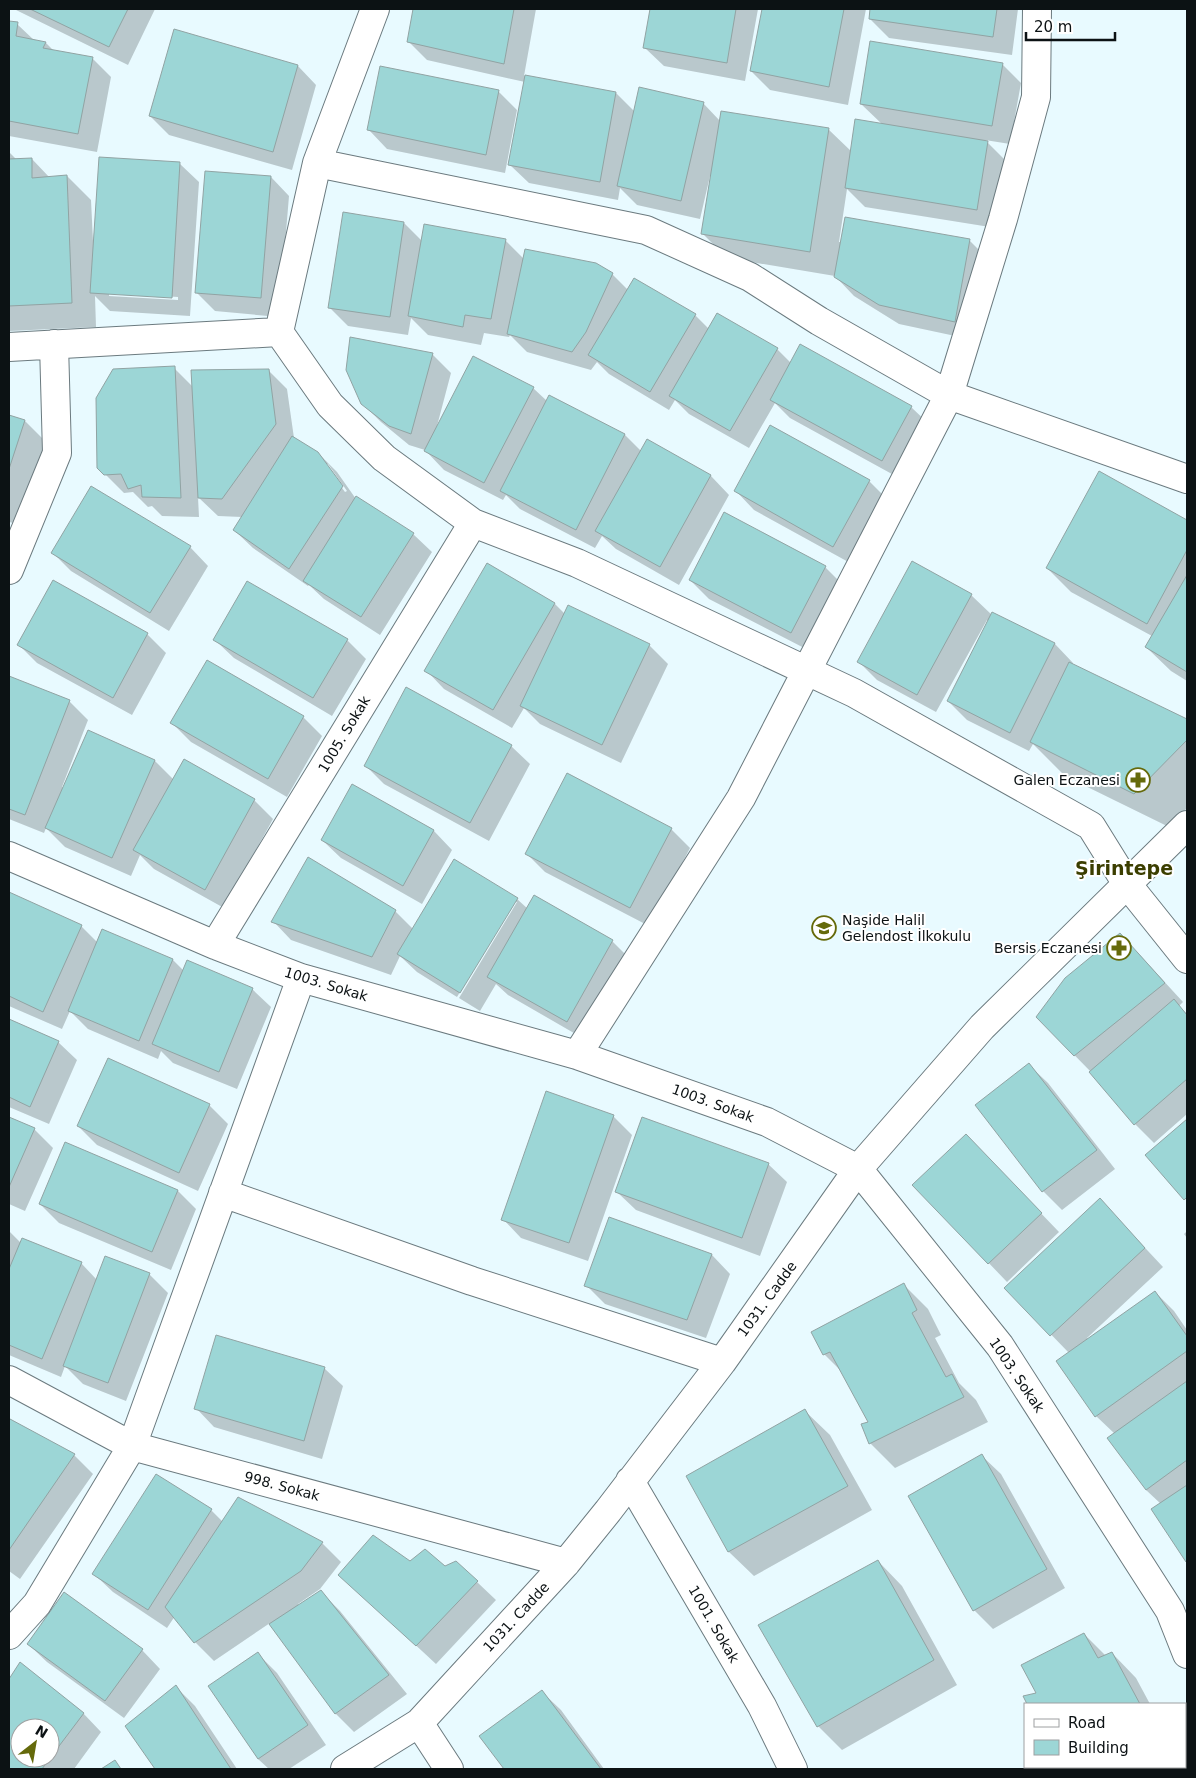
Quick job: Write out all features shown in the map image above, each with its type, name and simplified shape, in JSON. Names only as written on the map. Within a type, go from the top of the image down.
[{"type":"street","points":[[375,9],[316,162],[279,332],[330,405],[384,458],[473,523],[577,563],[854,693],[1091,826],[1128,884],[1187,959]]},
{"type":"street","points":[[577,1055],[741,798],[949,395],[1003,219],[1036,97],[1037,9]]},
{"type":"street","points":[[316,162],[646,230],[750,277],[819,321],[949,395],[1187,479]]},
{"type":"street","points":[[9,347],[279,332]]},
{"type":"street","points":[[9,570],[57,453],[54,344]]},
{"type":"street","name":"1005. Sokak","points":[[215,944],[473,523]]},
{"type":"street","name":"1031. Cadde","points":[[345,1769],[419,1723],[566,1563],[722,1362],[858,1169],[982,1027],[1187,825]]},
{"type":"street","name":"1003. Sokak","points":[[9,856],[215,944],[300,978],[577,1055],[767,1122],[858,1169],[1000,1346],[1170,1611],[1187,1654]]},
{"type":"street","points":[[9,1635],[37,1604],[132,1446],[300,978]]},
{"type":"street","points":[[223,1193],[472,1281],[722,1362]]},
{"type":"street","name":"998. Sokak","points":[[9,1380],[132,1446],[566,1563]]},
{"type":"street","name":"1001. Sokak","points":[[630,1481],[762,1706],[793,1769]]},
{"type":"street","points":[[419,1723],[449,1769]]},
{"type":"building","points":[[30,9],[128,9],[109,47]]},
{"type":"building","points":[[413,9],[514,9],[504,64],[407,42]]},
{"type":"building","points":[[650,9],[736,9],[727,63],[643,48]]},
{"type":"building","points":[[762,9],[844,9],[829,87],[750,71]]},
{"type":"building","points":[[870,9],[997,9],[993,37],[869,19]]},
{"type":"building","points":[[9,21],[18,22],[16,36],[46,42],[43,48],[93,57],[78,134],[9,121]]},
{"type":"building","points":[[174,29],[298,65],[273,152],[149,116]]},
{"type":"building","points":[[870,41],[1003,63],[992,126],[860,104]]},
{"type":"building","points":[[380,66],[499,90],[486,155],[367,130]]},
{"type":"building","points":[[525,75],[616,92],[600,182],[508,165]]},
{"type":"building","points":[[639,87],[704,102],[681,201],[617,186]]},
{"type":"building","points":[[721,111],[829,128],[810,252],[701,234]]},
{"type":"building","points":[[855,119],[988,141],[977,210],[845,188]]},
{"type":"building","points":[[99,157],[180,162],[172,298],[90,293]]},
{"type":"building","points":[[32,158],[32,178],[67,175],[72,303],[9,306],[9,159]]},
{"type":"building","points":[[205,171],[271,176],[261,298],[195,293]]},
{"type":"building","points":[[343,212],[404,222],[390,317],[328,308]]},
{"type":"building","points":[[845,217],[970,239],[955,322],[879,305],[834,277]]},
{"type":"building","points":[[424,224],[506,239],[491,319],[465,315],[463,327],[408,316]]},
{"type":"building","points":[[525,249],[596,263],[613,273],[586,332],[572,352],[507,334]]},
{"type":"building","points":[[634,278],[696,314],[650,392],[588,355]]},
{"type":"building","points":[[717,313],[778,348],[730,431],[669,396]]},
{"type":"building","points":[[350,337],[433,353],[411,434],[389,426],[361,404],[346,370]]},
{"type":"building","points":[[800,344],[912,406],[882,461],[770,400]]},
{"type":"building","points":[[473,356],[534,387],[484,483],[424,451]]},
{"type":"building","points":[[175,366],[181,498],[142,497],[141,485],[128,489],[121,474],[104,475],[97,468],[96,398],[113,369]]},
{"type":"building","points":[[269,369],[276,424],[222,499],[198,498],[191,370]]},
{"type":"building","points":[[549,395],[625,434],[576,530],[500,491]]},
{"type":"building","points":[[9,415],[25,420],[9,469]]},
{"type":"building","points":[[770,425],[870,480],[833,547],[734,491]]},
{"type":"building","points":[[292,436],[318,452],[343,486],[289,569],[233,530]]},
{"type":"building","points":[[647,439],[711,475],[660,567],[595,531]]},
{"type":"building","points":[[1099,471],[1187,520],[1187,550],[1147,624],[1046,568]]},
{"type":"building","points":[[91,486],[191,546],[150,613],[51,553]]},
{"type":"building","points":[[356,496],[414,533],[361,617],[303,581]]},
{"type":"building","points":[[724,512],[826,566],[791,633],[689,580]]},
{"type":"building","points":[[912,561],[972,594],[917,695],[857,662]]},
{"type":"building","points":[[487,563],[555,603],[493,710],[424,671]]},
{"type":"building","points":[[1187,575],[1187,672],[1145,647]]},
{"type":"building","points":[[53,580],[148,633],[113,698],[17,645]]},
{"type":"building","points":[[247,581],[348,639],[313,698],[213,640]]},
{"type":"building","points":[[568,605],[650,644],[602,745],[520,706]]},
{"type":"building","points":[[992,612],[1055,643],[1010,733],[947,701]]},
{"type":"building","points":[[207,660],[304,716],[268,779],[170,723]]},
{"type":"building","points":[[1069,662],[1187,719],[1187,740],[1134,794],[1030,742]]},
{"type":"building","points":[[9,676],[70,700],[25,815],[9,809]]},
{"type":"building","points":[[406,687],[512,745],[470,823],[364,766]]},
{"type":"building","points":[[88,730],[155,760],[112,858],[45,828]]},
{"type":"building","points":[[184,759],[255,799],[205,890],[133,850]]},
{"type":"building","points":[[567,773],[672,828],[630,908],[525,854]]},
{"type":"building","points":[[352,784],[434,830],[403,886],[321,840]]},
{"type":"building","points":[[308,857],[396,910],[372,957],[271,922]]},
{"type":"building","points":[[454,859],[518,898],[460,993],[397,954]]},
{"type":"building","points":[[9,892],[82,925],[43,1012],[9,996]]},
{"type":"building","points":[[534,895],[613,940],[567,1022],[487,977]]},
{"type":"building","points":[[102,929],[173,959],[139,1041],[68,1011]]},
{"type":"building","points":[[1120,933],[1165,983],[1074,1056],[1036,1017],[1065,978]]},
{"type":"building","points":[[187,960],[253,988],[219,1072],[152,1044]]},
{"type":"building","points":[[1174,999],[1187,1015],[1187,1079],[1134,1125],[1089,1072]]},
{"type":"building","points":[[9,1019],[59,1041],[30,1107],[9,1097]]},
{"type":"building","points":[[108,1058],[210,1104],[179,1173],[77,1126]]},
{"type":"building","points":[[1029,1063],[1097,1150],[1042,1192],[975,1105]]},
{"type":"building","points":[[546,1091],[614,1115],[569,1243],[501,1220]]},
{"type":"building","points":[[9,1117],[35,1128],[9,1187]]},
{"type":"building","points":[[642,1117],[769,1163],[742,1238],[615,1192]]},
{"type":"building","points":[[1187,1119],[1187,1197],[1184,1200],[1145,1155]]},
{"type":"building","points":[[966,1134],[1042,1213],[988,1264],[912,1185]]},
{"type":"building","points":[[65,1142],[178,1190],[152,1252],[39,1204]]},
{"type":"building","points":[[1100,1198],[1145,1248],[1050,1336],[1004,1288]]},
{"type":"building","points":[[609,1217],[712,1254],[687,1320],[584,1286]]},
{"type":"building","points":[[22,1238],[82,1262],[42,1359],[9,1345],[9,1269]]},
{"type":"building","points":[[105,1256],[150,1273],[108,1383],[63,1366]]},
{"type":"building","points":[[904,1283],[917,1310],[912,1313],[946,1377],[952,1374],[964,1397],[869,1444],[861,1424],[868,1422],[830,1352],[823,1355],[811,1332]]},
{"type":"building","points":[[1155,1291],[1187,1336],[1187,1351],[1095,1417],[1056,1361]]},
{"type":"building","points":[[216,1335],[325,1367],[304,1441],[194,1409]]},
{"type":"building","points":[[1187,1381],[1187,1460],[1146,1490],[1107,1438]]},
{"type":"building","points":[[805,1409],[848,1486],[728,1552],[686,1476]]},
{"type":"building","points":[[10,1419],[75,1454],[9,1550],[9,1422]]},
{"type":"building","points":[[982,1454],[1047,1569],[973,1611],[908,1496]]},
{"type":"building","points":[[156,1474],[212,1509],[148,1610],[92,1574]]},
{"type":"building","points":[[1187,1485],[1187,1562],[1186,1562],[1151,1509]]},
{"type":"building","points":[[238,1497],[323,1542],[301,1571],[194,1643],[165,1607]]},
{"type":"building","points":[[373,1535],[410,1561],[425,1549],[445,1566],[456,1561],[478,1581],[416,1646],[338,1575]]},
{"type":"building","points":[[878,1560],[934,1660],[817,1727],[758,1625]]},
{"type":"building","points":[[321,1590],[389,1675],[335,1714],[269,1624]]},
{"type":"building","points":[[64,1592],[143,1649],[105,1701],[27,1644]]},
{"type":"building","points":[[1084,1633],[1098,1658],[1112,1652],[1139,1703],[1026,1703],[1023,1696],[1036,1693],[1021,1665]]},
{"type":"building","points":[[258,1652],[308,1725],[258,1759],[208,1686]]},
{"type":"building","points":[[20,1662],[84,1713],[60,1745],[60,1718],[10,1718],[10,1768],[42,1769],[9,1769],[9,1679]]},
{"type":"building","points":[[176,1685],[231,1769],[155,1769],[125,1726]]},
{"type":"building","points":[[542,1690],[601,1769],[504,1769],[479,1736]]},
{"type":"building","points":[[115,1760],[121,1769],[101,1769]]},
{"type":"building","points":[[1060,1768],[1150,1768],[1148,1769]]},
{"type":"place","name":"Galen Eczanesi","points":[[1138,780]]},
{"type":"place","name":"Naşide Halil Gelendost İlkokulu","points":[[824,928]]},
{"type":"place","name":"Bersis Eczanesi","points":[[1119,948]]},
{"type":"district","name":"Şirintepe","points":[[1124,868]]}]
